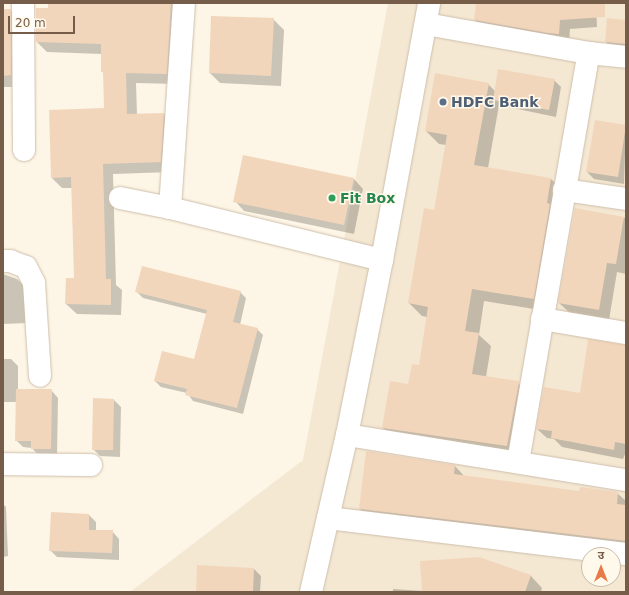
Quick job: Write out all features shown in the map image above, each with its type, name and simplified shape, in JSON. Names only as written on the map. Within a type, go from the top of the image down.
[{"type":"street","points":[[23,3],[24,150]]},
{"type":"street","points":[[170,208],[184,3]]},
{"type":"street","points":[[311,592],[347,435],[382,260],[428,13],[589,53],[626,57]]},
{"type":"street","points":[[518,462],[589,53]]},
{"type":"street","points":[[564,190],[626,199]]},
{"type":"street","points":[[120,198],[170,208],[382,260]]},
{"type":"street","points":[[3,262],[10,262],[26,267],[34,283],[40,376]]},
{"type":"street","points":[[542,319],[626,333]]},
{"type":"street","points":[[347,435],[626,480]]},
{"type":"street","points":[[3,464],[91,465]]},
{"type":"street","points":[[328,518],[626,554]]},
{"type":"shaded area","points":[[388,3],[626,3],[626,592],[130,592],[303,460]]},
{"type":"building","points":[[48,3],[171,3],[167,74],[126,73],[127,114],[164,113],[161,162],[103,164],[106,279],[111,279],[111,305],[65,304],[66,278],[74,278],[71,177],[51,178],[49,110],[104,108],[103,72],[101,72],[101,44],[36,42],[36,8],[48,8]]},
{"type":"building","points":[[476,3],[605,3],[605,17],[560,20],[559,34],[547,33],[474,20]]},
{"type":"building","points":[[3,9],[11,9],[11,75],[3,76]]},
{"type":"building","points":[[211,16],[274,18],[271,76],[209,73]]},
{"type":"building","points":[[607,18],[626,20],[626,44],[605,42]]},
{"type":"building","points":[[498,69],[555,79],[549,110],[493,100]]},
{"type":"building","points":[[435,73],[489,83],[474,165],[551,178],[547,203],[550,204],[534,299],[472,289],[465,331],[479,333],[472,374],[518,381],[519,383],[507,446],[382,428],[390,381],[408,384],[412,364],[419,365],[428,307],[408,303],[424,208],[434,210],[447,135],[425,131]]},
{"type":"building","points":[[595,120],[626,125],[618,177],[586,172]]},
{"type":"building","points":[[243,155],[354,178],[344,225],[233,202]]},
{"type":"building","points":[[575,208],[624,217],[616,264],[607,263],[599,310],[558,303]]},
{"type":"building","points":[[142,266],[241,291],[233,322],[258,328],[237,408],[185,395],[187,389],[154,381],[162,351],[194,359],[207,310],[135,292]]},
{"type":"building","points":[[588,339],[626,345],[626,444],[615,442],[614,450],[551,438],[552,431],[536,429],[544,387],[580,393]]},
{"type":"building","points":[[16,389],[52,389],[51,449],[31,449],[31,441],[15,441]]},
{"type":"building","points":[[93,398],[114,399],[113,450],[92,450]]},
{"type":"building","points":[[366,451],[455,465],[454,474],[579,491],[580,487],[618,492],[617,504],[626,505],[626,541],[359,509]]},
{"type":"building","points":[[51,512],[89,514],[89,530],[113,530],[112,553],[49,551]]},
{"type":"building","points":[[479,557],[531,575],[525,592],[422,592],[420,561]]},
{"type":"building","points":[[197,565],[254,568],[253,592],[196,592]]},
{"type":"place","name":"HDFC Bank","points":[[443,102]]},
{"type":"place","name":"Fit Box","points":[[332,198]]}]
